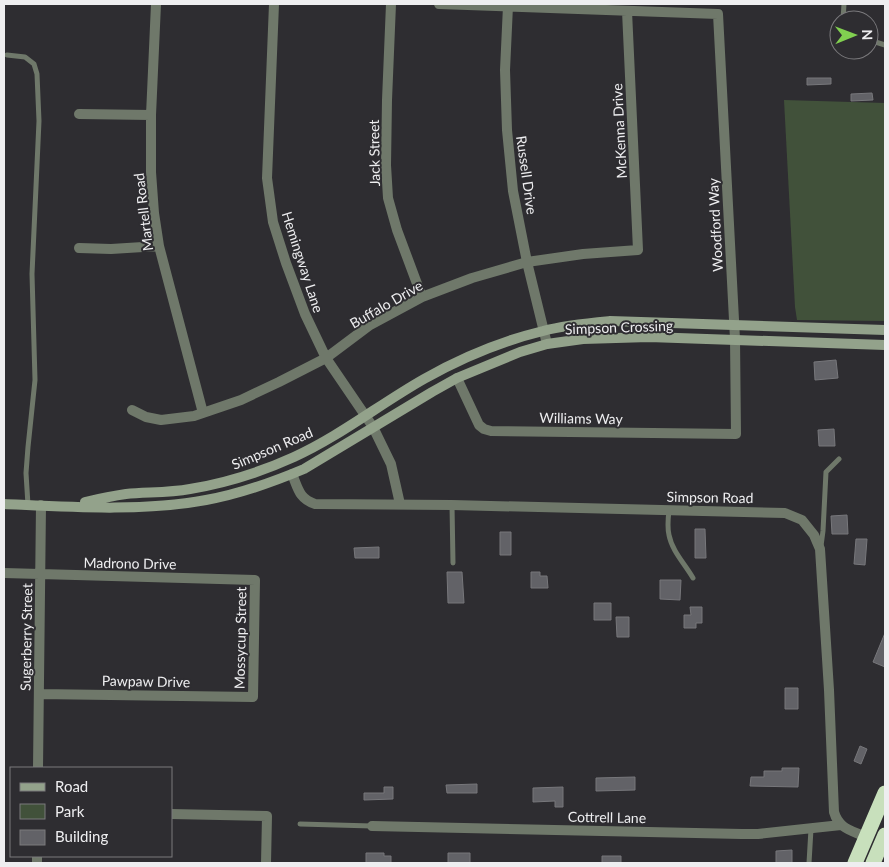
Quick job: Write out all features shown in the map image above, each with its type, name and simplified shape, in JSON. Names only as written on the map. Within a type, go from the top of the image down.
[{"type":"highway","points":[[855,863],[885,793]]},
{"type":"highway","points":[[873,863],[885,835]]},
{"type":"street","name":"Martell Road","points":[[156,4],[151,114],[154,212],[159,246],[203,413]]},
{"type":"street","name":"Hemingway Lane","points":[[274,4],[268,178],[273,222],[305,314],[326,358],[373,427],[391,464],[400,504]]},
{"type":"street","name":"Jack Street","points":[[391,4],[386,128],[388,198],[397,230],[422,297]]},
{"type":"street","points":[[438,4],[627,11]]},
{"type":"street","name":"Russell Drive","points":[[508,6],[505,70],[507,130],[513,191],[547,344]]},
{"type":"street","name":"Woodford Way","points":[[627,11],[718,14],[735,339],[736,434]]},
{"type":"street","name":"McKenna Drive","points":[[627,11],[638,250]]},
{"type":"street","points":[[79,114],[151,114]]},
{"type":"street","points":[[79,248],[159,246]]},
{"type":"street","name":"Buffalo Drive","points":[[132,410],[146,417],[161,420],[194,416],[241,400],[326,358],[370,325],[422,297],[472,278],[528,262],[583,254],[638,250]]},
{"type":"street","name":"Simpson Road","points":[[64,506],[125,494],[189,489],[253,474],[296,456],[330,438],[424,379],[454,363],[492,347],[544,330],[610,320],[885,330]]},
{"type":"street","name":"Simpson Crossing","points":[[373,427],[457,378],[520,352],[547,344],[583,339],[649,337],[885,345]]},
{"type":"street","name":"Williams Way","points":[[457,378],[479,425],[491,431],[736,434]]},
{"type":"street","name":"Simpson Road","points":[[4,504],[125,507],[164,506],[206,500],[234,494],[304,469],[373,427]]},
{"type":"street","name":"Simpson Road","points":[[292,474],[302,496],[308,502],[315,504],[785,512],[802,520],[814,535],[820,549],[829,681],[834,812],[841,825]]},
{"type":"street","name":"Sugerberry Street","points":[[38,767],[41,505]]},
{"type":"street","name":"Madrono Drive","points":[[4,573],[255,580]]},
{"type":"street","name":"Mossycup Street","points":[[253,697],[255,580]]},
{"type":"street","name":"Pawpaw Drive","points":[[39,694],[253,697]]},
{"type":"street","points":[[172,814],[267,816],[266,863]]},
{"type":"street","points":[[841,825],[866,837]]},
{"type":"street","name":"Cottrell Lane","points":[[372,826],[758,834],[841,825]]},
{"type":"lane","points":[[7,55],[25,57],[34,64],[37,74],[39,112],[32,274],[35,380],[26,473],[28,505]]},
{"type":"lane","points":[[820,549],[823,531],[826,472],[838,459]]},
{"type":"lane","points":[[452,505],[453,563]]},
{"type":"lane","points":[[668,510],[669,536],[673,547],[693,578]]},
{"type":"lane","points":[[300,824],[372,826]]},
{"type":"lane","points":[[809,863],[811,828]]},
{"type":"green space","points":[[784,100],[885,103],[885,321],[797,320]]},
{"type":"building","points":[[807,78],[831,78],[831,84],[807,85]]},
{"type":"building","points":[[872,93],[873,100],[851,101],[851,94]]},
{"type":"building","points":[[836,360],[838,378],[815,380],[814,362]]},
{"type":"building","points":[[834,429],[835,446],[819,446],[818,430]]},
{"type":"building","points":[[847,515],[848,534],[832,534],[831,516]]},
{"type":"building","points":[[695,529],[705,529],[706,558],[695,558]]},
{"type":"building","points":[[500,532],[511,532],[511,555],[500,555]]},
{"type":"building","points":[[856,539],[867,539],[865,565],[854,564]]},
{"type":"building","points":[[379,547],[379,558],[355,558],[354,548]]},
{"type":"building","points":[[447,572],[462,572],[464,603],[448,603]]},
{"type":"building","points":[[531,572],[540,572],[540,576],[547,576],[548,588],[531,588]]},
{"type":"building","points":[[660,580],[681,580],[680,600],[660,599]]},
{"type":"building","points":[[594,603],[611,603],[611,620],[594,620]]},
{"type":"building","points":[[690,607],[702,607],[702,623],[696,623],[696,628],[684,628],[684,615],[691,615]]},
{"type":"building","points":[[616,617],[629,617],[629,637],[617,637]]},
{"type":"building","points":[[885,633],[885,667],[873,662]]},
{"type":"building","points":[[785,688],[798,688],[798,709],[785,709]]},
{"type":"building","points":[[860,746],[867,749],[861,764],[854,761]]},
{"type":"building","points":[[782,768],[799,768],[798,787],[750,786],[751,777],[764,777],[764,771],[782,771]]},
{"type":"building","points":[[635,777],[635,790],[596,791],[596,778]]},
{"type":"building","points":[[477,784],[477,793],[447,793],[446,785]]},
{"type":"building","points":[[384,787],[393,787],[393,799],[364,800],[364,793],[384,793]]},
{"type":"building","points":[[563,787],[563,807],[555,807],[555,801],[533,802],[533,788]]},
{"type":"building","points":[[792,850],[792,863],[776,863],[776,851]]},
{"type":"building","points":[[366,853],[384,853],[384,856],[391,856],[391,863],[366,863]]},
{"type":"building","points":[[448,853],[470,853],[470,863],[448,863]]},
{"type":"building","points":[[602,856],[621,856],[621,863],[602,863]]}]
